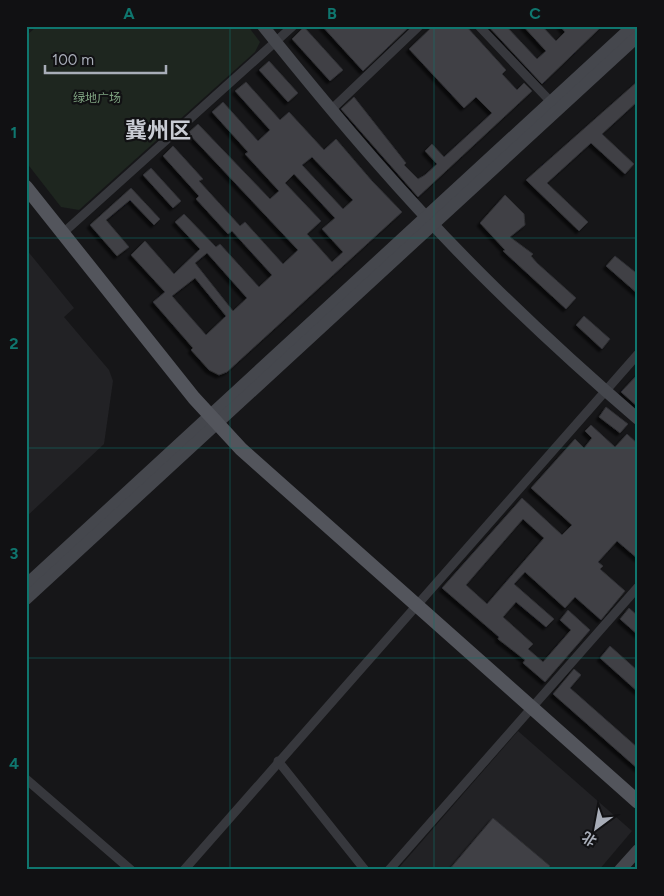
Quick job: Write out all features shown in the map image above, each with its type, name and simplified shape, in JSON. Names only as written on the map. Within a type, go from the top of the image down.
[{"type":"main road","points":[[263,26],[332,110],[429,220],[495,289],[638,419]]},
{"type":"main road","points":[[429,220],[633,26]]},
{"type":"main road","points":[[26,585],[213,419],[429,220],[638,36]]},
{"type":"main road","points":[[26,187],[213,419],[241,449],[638,802]]},
{"type":"main road","points":[[26,599],[213,419]]},
{"type":"main road","points":[[620,870],[638,850]]},
{"type":"street","points":[[63,233],[293,26]]},
{"type":"street","points":[[332,110],[419,26]]},
{"type":"street","points":[[479,26],[551,102]]},
{"type":"street","points":[[184,870],[638,354]]},
{"type":"street","points":[[389,870],[638,587]]},
{"type":"street","points":[[278,761],[365,870]]},
{"type":"street","points":[[26,780],[130,870]]},
{"type":"shaded area","points":[[26,249],[74,308],[64,317],[109,370],[113,381],[104,444],[26,517]]},
{"type":"shaded area","points":[[518,731],[632,831],[599,870],[397,870]]},
{"type":"green space","name":"绿地广场","points":[[37,26],[248,26],[260,42],[255,52],[79,210],[61,207],[26,162],[26,36]]},
{"type":"building","points":[[322,26],[410,26],[363,71]]},
{"type":"building","points":[[433,26],[466,26],[506,70],[502,74],[517,90],[524,83],[532,91],[418,197],[341,109],[354,97],[406,163],[404,165],[418,179],[425,175],[437,164],[425,151],[432,144],[444,157],[492,113],[476,97],[464,108],[409,49]]},
{"type":"building","points":[[488,26],[506,26],[537,59],[546,51],[523,26],[542,26],[556,41],[565,32],[560,26],[602,26],[542,84]]},
{"type":"building","points":[[304,27],[343,70],[330,81],[292,39]]},
{"type":"building","points":[[269,61],[298,93],[288,102],[259,70]]},
{"type":"building","points":[[638,81],[638,101],[602,134],[634,164],[625,174],[591,143],[547,183],[588,222],[579,231],[526,180]]},
{"type":"building","points":[[246,82],[280,120],[289,112],[324,150],[336,139],[402,212],[227,372],[219,375],[209,370],[191,350],[193,348],[153,302],[165,292],[131,255],[145,241],[174,274],[200,249],[175,222],[184,214],[216,247],[220,244],[259,287],[272,275],[232,231],[228,234],[196,199],[199,196],[163,156],[173,146],[203,179],[199,181],[240,226],[245,222],[283,264],[298,250],[188,133],[198,124],[270,199],[279,191],[245,154],[248,152],[212,112],[223,102],[258,141],[270,130],[235,91]],"holes":[[[312,157],[353,200],[343,209],[302,165]],[[294,174],[335,218],[322,229],[343,252],[332,262],[307,234],[321,221],[285,183]],[[207,253],[247,298],[233,311],[195,263]],[[195,278],[226,316],[206,335],[172,296]]]},
{"type":"building","points":[[151,168],[181,201],[173,208],[143,175]]},
{"type":"building","points":[[131,188],[160,219],[154,225],[130,200],[106,220],[129,247],[117,256],[90,225]]},
{"type":"building","points":[[505,195],[524,214],[525,225],[510,237],[533,254],[531,256],[537,263],[576,298],[566,309],[503,251],[505,250],[480,223]]},
{"type":"building","points":[[615,256],[638,276],[638,294],[606,266]]},
{"type":"building","points":[[584,316],[610,339],[602,349],[576,325]]},
{"type":"building","points":[[638,374],[638,407],[621,392]]},
{"type":"building","points":[[606,407],[628,424],[620,433],[599,417]]},
{"type":"building","points":[[591,425],[615,447],[627,434],[638,444],[638,559],[617,541],[598,562],[603,566],[600,569],[625,591],[601,620],[575,597],[565,608],[525,572],[514,584],[554,619],[546,627],[516,602],[503,617],[533,644],[528,649],[543,662],[571,630],[560,620],[568,610],[590,630],[545,682],[523,663],[525,660],[498,639],[499,637],[442,588],[522,498],[562,535],[572,525],[531,488],[575,439],[584,448],[592,438],[585,431]],"holes":[[[523,519],[544,538],[487,604],[466,585]]]},
{"type":"building","points":[[629,608],[638,616],[638,635],[620,619]]},
{"type":"building","points":[[610,646],[638,671],[638,692],[600,658]]},
{"type":"building","points":[[574,669],[581,675],[570,688],[638,748],[638,769],[553,694]]},
{"type":"building","points":[[493,818],[550,866],[546,870],[449,870]]},
{"type":"district","name":"冀州区","points":[[158,130]]}]
